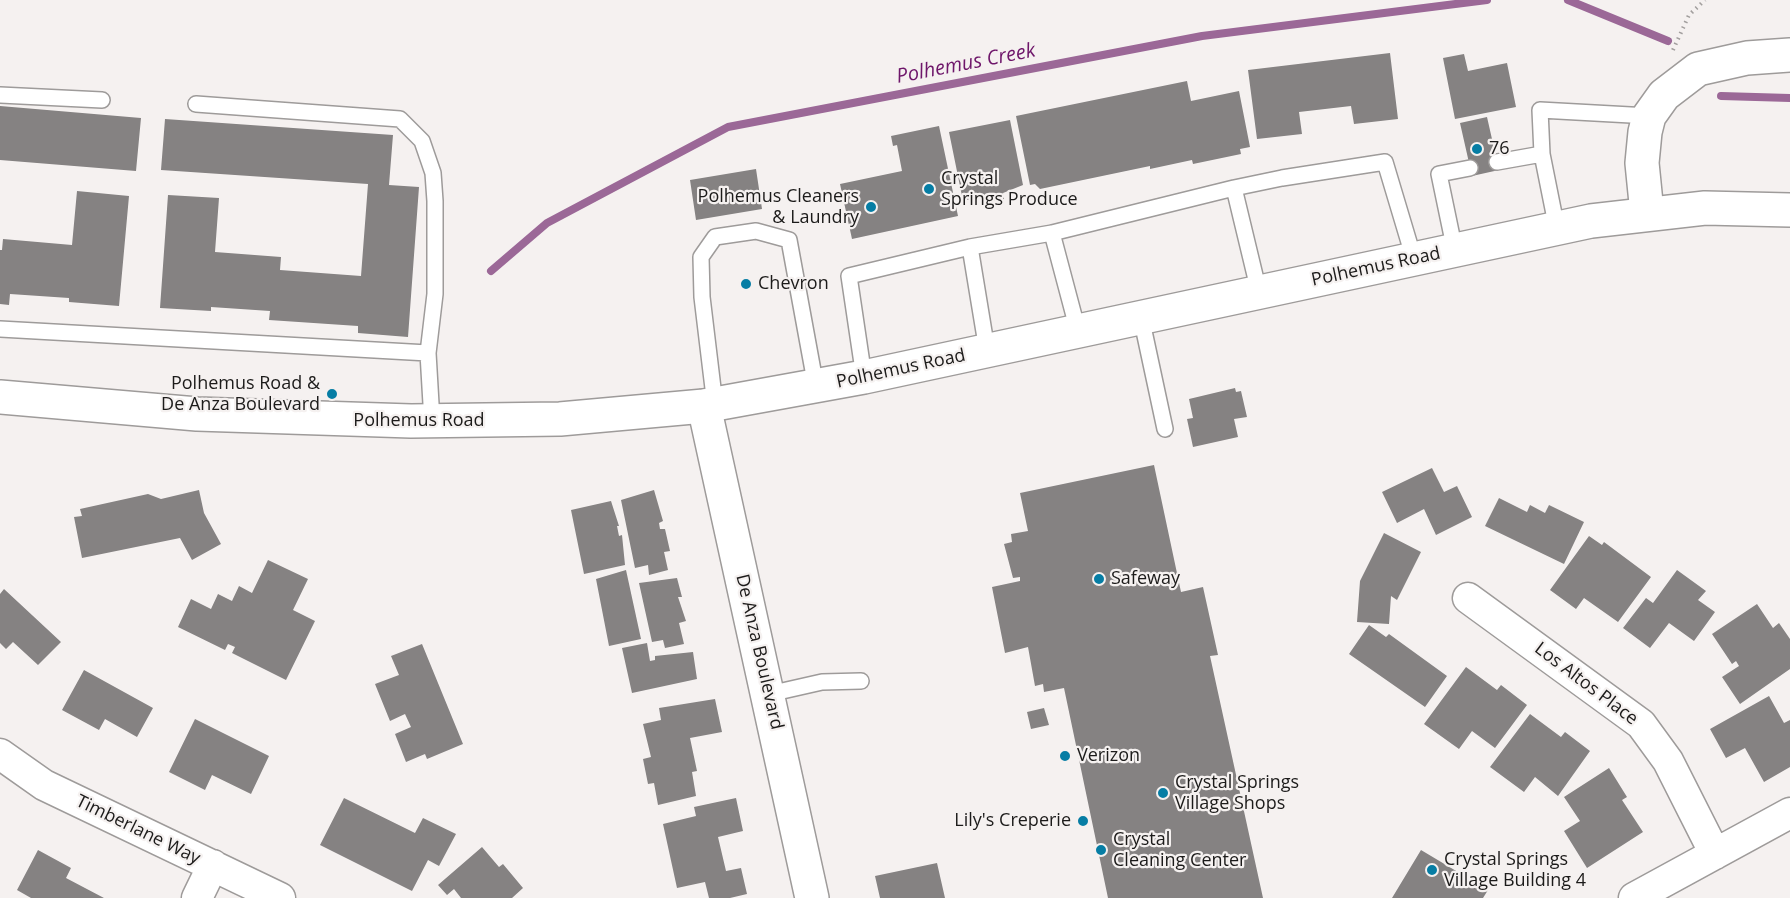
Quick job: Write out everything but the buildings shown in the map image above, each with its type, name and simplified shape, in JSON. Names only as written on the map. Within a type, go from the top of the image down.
[{"type":"main road","points":[[1647,213],[1642,164],[1649,116],[1664,94],[1684,77],[1698,69],[1747,58],[1790,55]]},
{"type":"main road","name":"Polhemus Road","points":[[0,397],[220,416],[432,421],[560,419],[710,405],[816,387],[1557,229],[1647,213],[1705,208],[1790,210]]},
{"type":"main road","name":"De Anza Boulevard","points":[[710,405],[812,898]]},
{"type":"street","name":"Los Altos Place","points":[[1468,598],[1641,724],[1668,761],[1715,854]]},
{"type":"street","name":"Timberlane Way","points":[[0,754],[44,784],[280,898]]},
{"type":"street","points":[[1634,898],[1790,813]]},
{"type":"street","points":[[197,898],[213,865]]},
{"type":"lane","points":[[0,95],[102,100]]},
{"type":"lane","points":[[196,104],[400,119],[422,141],[434,173],[435,294],[428,353],[432,421]]},
{"type":"lane","points":[[1557,229],[1542,154],[1540,110],[1649,116]]},
{"type":"lane","points":[[1497,162],[1542,154]]},
{"type":"lane","points":[[864,377],[849,276],[970,247],[1052,233],[1233,188],[1385,162],[1414,259]]},
{"type":"lane","points":[[1455,251],[1439,174],[1470,168]]},
{"type":"lane","points":[[1233,188],[1259,292]]},
{"type":"lane","points":[[710,405],[701,257],[714,237],[756,231],[789,240],[816,387]]},
{"type":"lane","points":[[1052,233],[1078,331]]},
{"type":"lane","points":[[970,247],[987,350]]},
{"type":"lane","points":[[1141,317],[1165,429]]},
{"type":"lane","points":[[0,329],[428,353]]},
{"type":"lane","points":[[769,694],[822,682],[861,681]]},
{"type":"waterway","name":"Polhemus Creek","points":[[491,271],[547,223],[728,127],[1202,36],[1487,0]]},
{"type":"waterway","name":"Polhemus Creek","points":[[1568,0],[1668,41]]},
{"type":"waterway","name":"Polhemus Creek","points":[[1721,96],[1790,98]]},
{"type":"place","name":"76","points":[[1477,149]]},
{"type":"place","name":"Crystal Springs Produce","points":[[929,189]]},
{"type":"place","name":"Polhemus Cleaners & Laundry","points":[[871,207]]},
{"type":"place","name":"Chevron","points":[[746,284]]},
{"type":"place","name":"Polhemus Road & De Anza Boulevard","points":[[332,394]]},
{"type":"place","name":"Safeway","points":[[1099,579]]},
{"type":"place","name":"Verizon","points":[[1065,756]]},
{"type":"place","name":"Crystal Springs Village Shops","points":[[1163,793]]},
{"type":"place","name":"Lily's Creperie","points":[[1083,821]]},
{"type":"place","name":"Crystal Cleaning Center","points":[[1101,850]]},
{"type":"place","name":"Crystal Springs Village Building 4","points":[[1432,870]]}]
